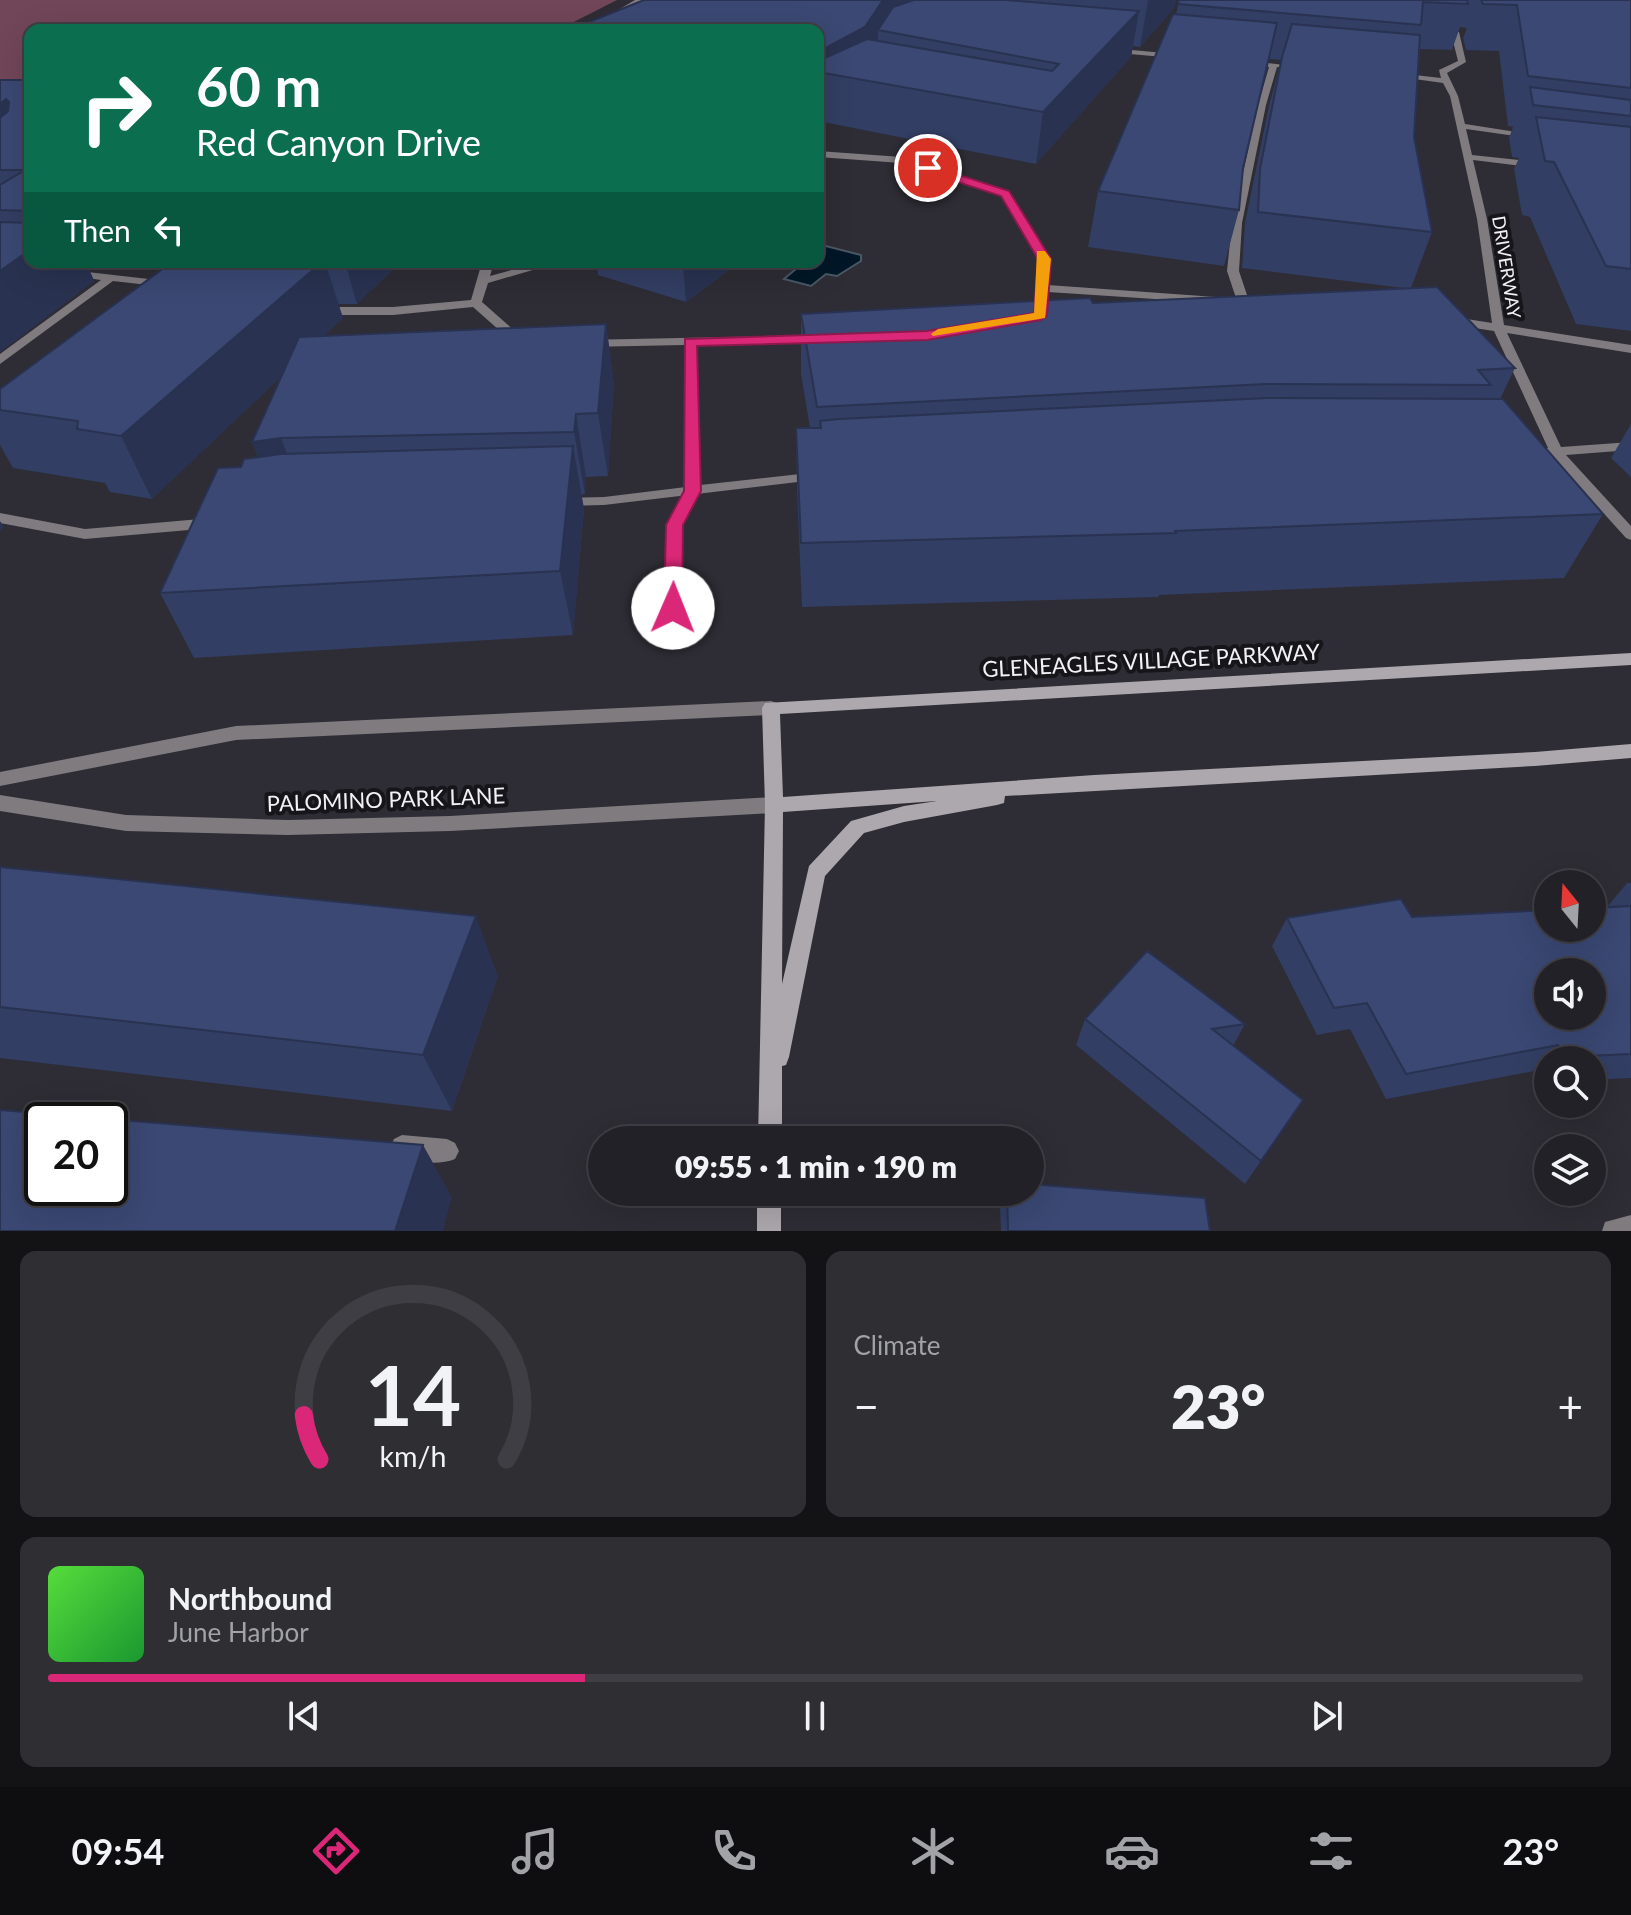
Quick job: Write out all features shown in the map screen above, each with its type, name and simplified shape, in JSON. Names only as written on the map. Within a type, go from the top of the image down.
[{"type":"street","points":[[598,24],[640,0]]},
{"type":"street","points":[[1384,75],[1446,81],[1442,72],[1462,62],[1461,32],[1432,22]]},
{"type":"street","points":[[1093,49],[1183,57]]},
{"type":"street","points":[[1228,61],[1305,67]]},
{"type":"street","points":[[1243,301],[1233,271],[1237,223],[1258,120],[1274,65]]},
{"type":"street","name":"DRIVERWAY","points":[[1446,81],[1454,96],[1482,219],[1499,329],[1557,454],[1631,535]]},
{"type":"street","points":[[1461,126],[1535,136]]},
{"type":"street","points":[[824,154],[902,160],[1005,193],[1044,259],[1041,316],[1026,318]]},
{"type":"street","points":[[1468,157],[1545,166]]},
{"type":"street","points":[[476,303],[486,268]]},
{"type":"street","points":[[482,281],[531,268]]},
{"type":"street","points":[[56,273],[113,276],[173,285]]},
{"type":"street","points":[[0,360],[113,276]]},
{"type":"street","points":[[1042,288],[1259,302]]},
{"type":"street","points":[[299,308],[314,311],[393,311],[476,303],[522,343],[537,343]]},
{"type":"street","points":[[1442,319],[1631,349]]},
{"type":"street","points":[[568,343],[838,339]]},
{"type":"street","points":[[673,608],[675,525],[693,491],[690,342]]},
{"type":"street","points":[[1511,454],[1557,454],[1631,446]]},
{"type":"street","points":[[541,503],[604,501],[838,474]]},
{"type":"street","points":[[0,518],[85,534],[231,520]]},
{"type":"street","name":"GLENEAGLES VILLAGE PARKWAY","points":[[771,708],[1631,659]]},
{"type":"street","points":[[0,779],[236,733],[771,708],[774,805],[770,1126]]},
{"type":"street","points":[[774,805],[1094,782],[1535,759],[1631,751]]},
{"type":"street","points":[[770,1093],[816,872],[858,827],[904,814],[1094,782]]},
{"type":"street","name":"PALOMINO PARK LANE","points":[[0,803],[122,823],[257,828],[334,828],[774,805]]},
{"type":"street","points":[[386,1145],[447,1151]]},
{"type":"street","points":[[769,1206],[769,1231]]},
{"type":"street","points":[[1614,1231],[1631,1227]]},
{"type":"shaded area","points":[[0,0],[617,0],[570,24],[24,24],[24,90],[0,90]]},
{"type":"water","points":[[824,246],[861,255],[861,261],[837,276],[826,274],[811,286],[784,279],[797,268],[824,268]]},
{"type":"building","points":[[644,0],[883,0],[865,27],[824,49],[824,24],[584,24]]},
{"type":"building","points":[[914,0],[1006,0],[1139,11],[1043,112],[824,73],[824,58],[867,39],[1052,71],[1059,64],[878,30],[893,7]]},
{"type":"building","points":[[1179,0],[1467,0],[1468,4],[1423,2],[1421,25],[1178,4]]},
{"type":"building","points":[[1481,0],[1631,0],[1631,88],[1528,76],[1517,5],[1483,4]]},
{"type":"building","points":[[1173,14],[1277,23],[1243,168],[1239,210],[1098,191]]},
{"type":"building","points":[[1292,24],[1420,35],[1414,137],[1432,232],[1258,212],[1260,169],[1282,57]]},
{"type":"building","points":[[0,80],[24,80],[24,170],[0,170],[0,118],[8,111],[9,102],[6,99],[0,104]]},
{"type":"building","points":[[1530,87],[1631,100],[1631,116],[1533,105]]},
{"type":"building","points":[[1536,117],[1631,127],[1631,269],[1606,266],[1554,162],[1545,161]]},
{"type":"building","points":[[24,171],[24,211],[0,210],[0,185]]},
{"type":"building","points":[[0,222],[24,223],[24,254],[0,271]]},
{"type":"building","points":[[164,268],[315,268],[121,436],[77,429],[78,421],[0,410],[0,389]]},
{"type":"building","points":[[1437,287],[1515,368],[1478,370],[1491,385],[1266,384],[817,407],[801,314],[1090,298],[1093,303]]},
{"type":"building","points":[[606,324],[598,413],[576,414],[574,432],[281,438],[252,442],[299,337]]},
{"type":"building","points":[[1267,398],[1503,399],[1603,514],[1176,533],[801,543],[796,428],[821,428],[820,421],[839,419]]},
{"type":"building","points":[[573,446],[560,571],[160,593],[218,468],[241,467],[244,459],[281,454]]},
{"type":"building","points":[[0,867],[476,916],[423,1055],[0,1007]]},
{"type":"building","points":[[1401,899],[1412,917],[1534,911],[1534,942],[1606,942],[1606,907],[1631,906],[1631,1054],[1606,1055],[1606,1046],[1534,1046],[1534,1050],[1406,1074],[1367,1003],[1334,1008],[1287,918]]},
{"type":"building","points":[[1147,951],[1245,1024],[1212,1029],[1303,1100],[1261,1161],[1085,1019]]},
{"type":"building","points":[[0,1110],[24,1112],[24,1206],[128,1206],[128,1121],[423,1145],[395,1231],[0,1231]]},
{"type":"building","points":[[1044,1185],[1205,1198],[1210,1231],[1008,1231],[1007,1206],[1044,1206]]},
{"type":"slow traffic","points":[[938,334],[1041,316],[1044,259],[1041,254]]},
{"type":"route","points":[[673,608],[675,525],[693,491],[690,342],[927,335],[1041,316],[1044,259],[1005,193],[928,168]]}]
